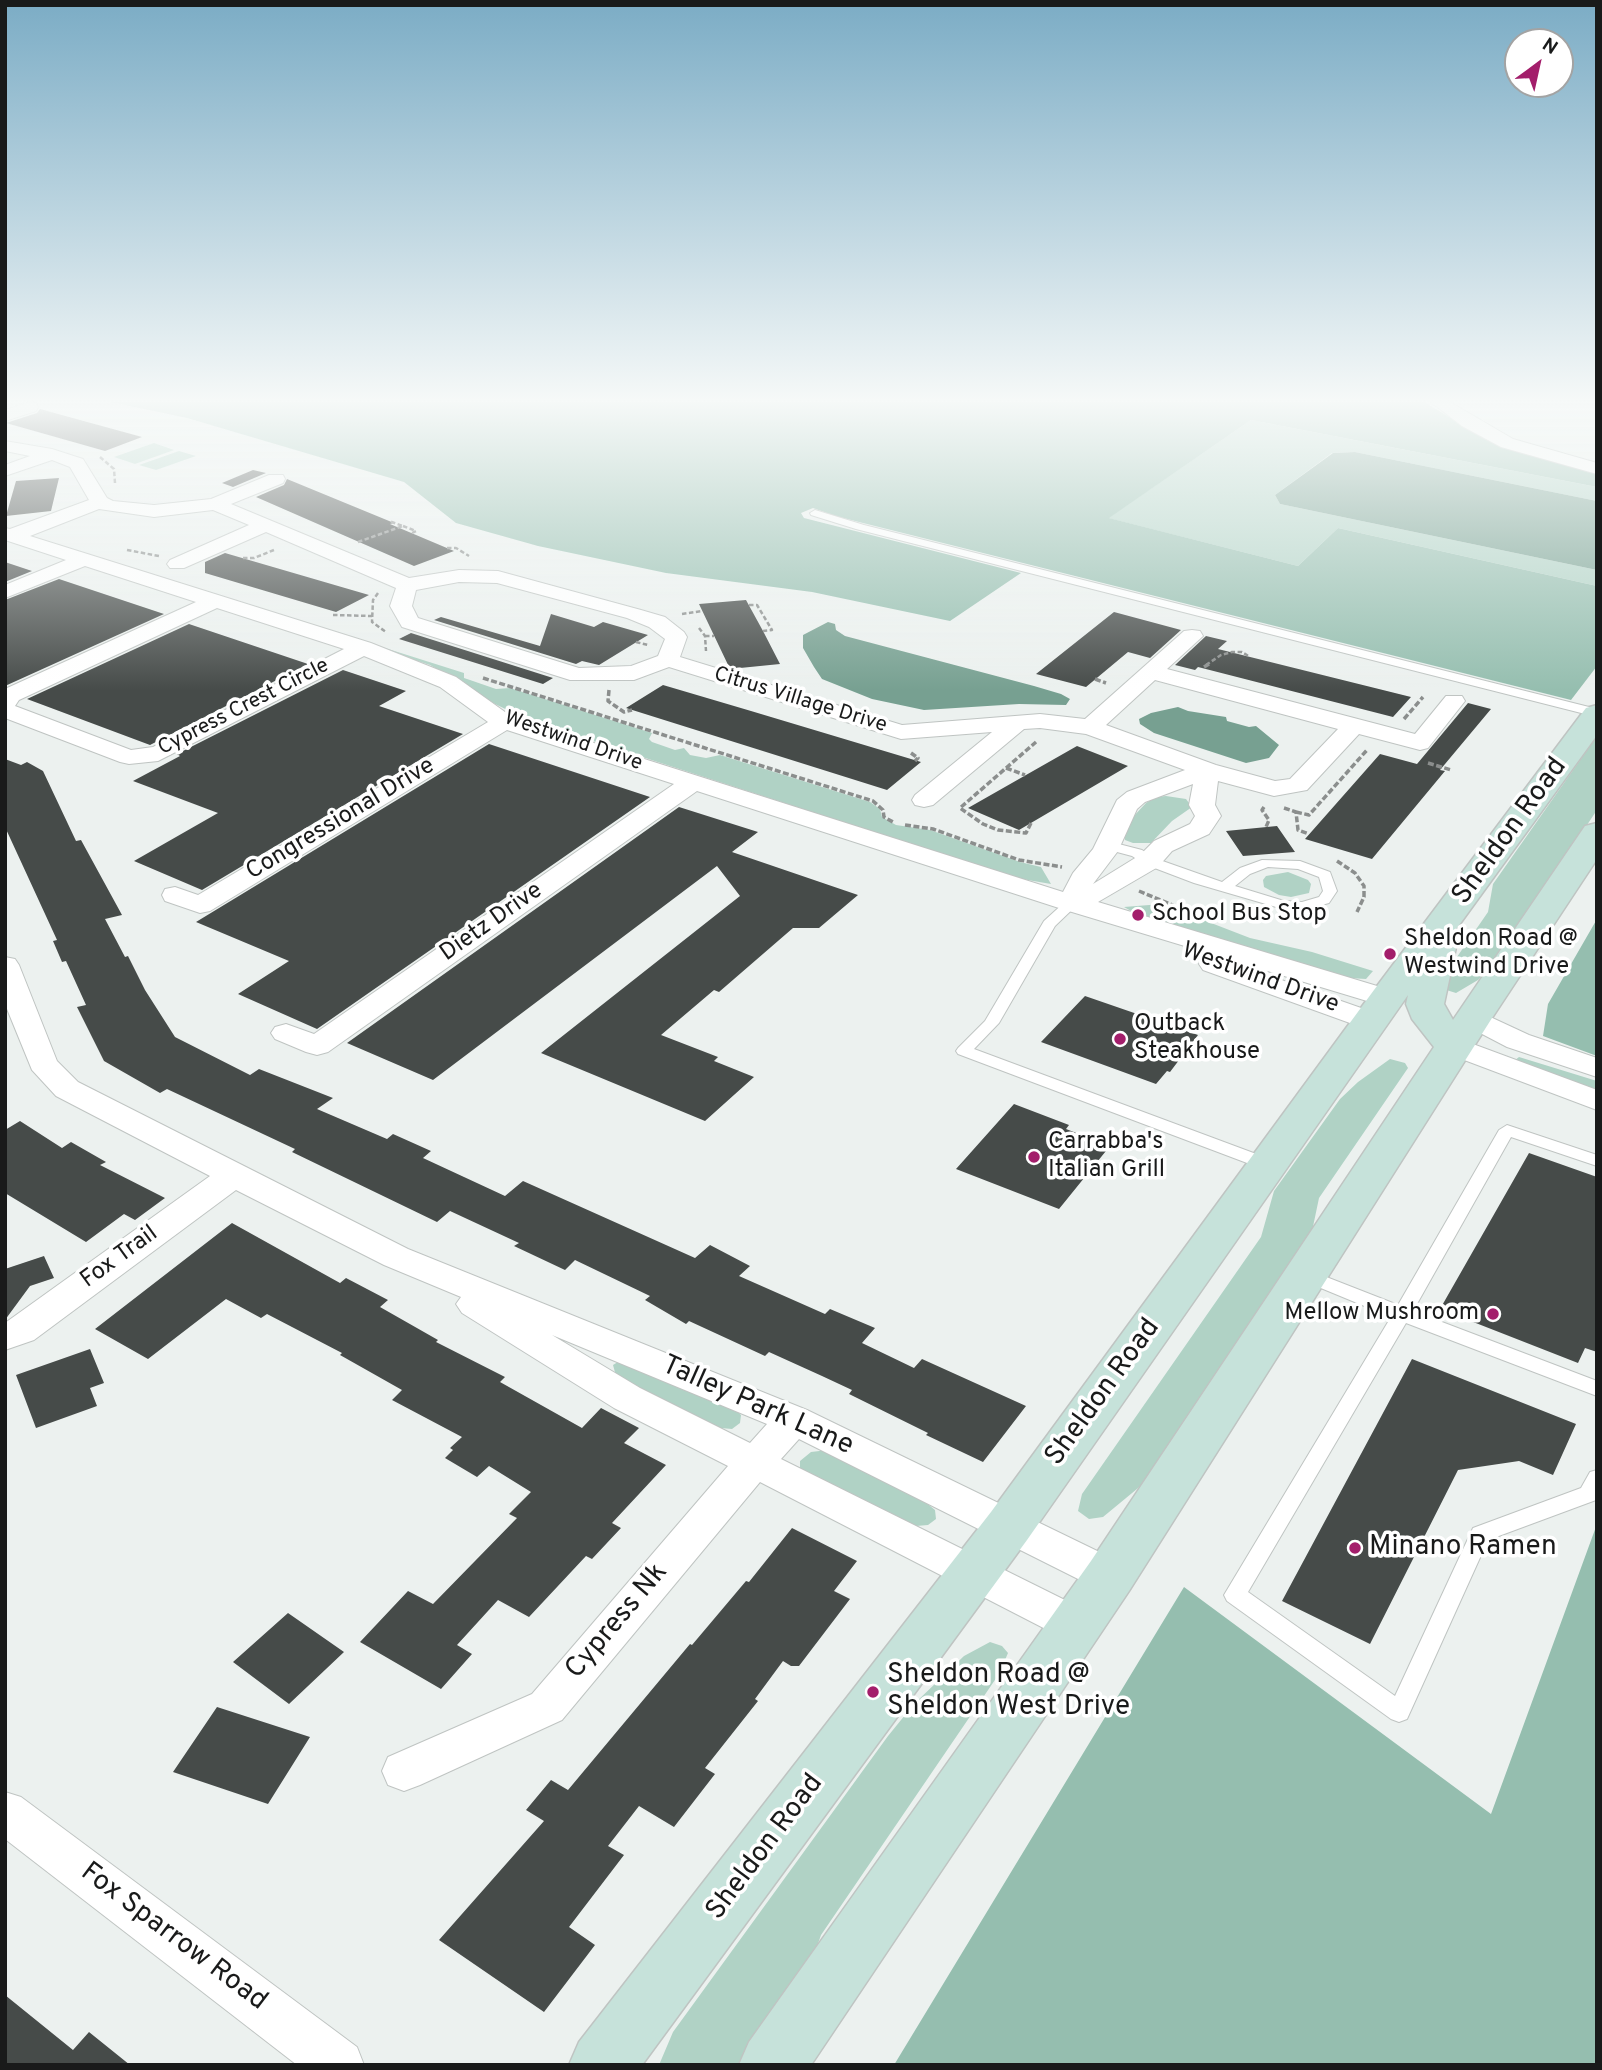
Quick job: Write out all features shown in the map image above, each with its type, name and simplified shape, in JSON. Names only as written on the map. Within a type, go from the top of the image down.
[{"type":"main road","name":"Sheldon Road","points":[[602,2065],[1009,1526],[1379,1009],[1597,713]]},
{"type":"main road","points":[[772,2065],[1110,1576],[1464,1032],[1597,833]]},
{"type":"main road","points":[[1443,925],[1425,1004],[1432,1019],[1464,1032]]},
{"type":"main road","points":[[1379,1009],[1406,1013],[1422,1041],[1418,1103]]},
{"type":"street","points":[[98,499],[100,502],[120,509],[154,510],[215,504],[228,499]]},
{"type":"street","points":[[8,535],[70,515],[100,502]]},
{"type":"street","points":[[215,504],[266,534],[407,584],[459,576],[498,577],[634,614],[657,622],[676,637],[667,660],[634,673],[578,675],[410,622],[401,606],[407,584]]},
{"type":"street","points":[[41,545],[120,509]]},
{"type":"street","points":[[70,515],[93,521]]},
{"type":"street","points":[[177,564],[266,534]]},
{"type":"street","name":"Westwind Drive","points":[[8,535],[363,648],[448,682],[504,722],[1072,903],[1194,957],[1379,1009]]},
{"type":"street","points":[[5,592],[83,560]]},
{"type":"street","points":[[5,702],[10,695],[215,601]]},
{"type":"street","points":[[1090,727],[1192,636]]},
{"type":"street","name":"Cypress Crest Circle","points":[[5,710],[129,757],[158,754],[363,648]]},
{"type":"street","name":"Citrus Village Drive","points":[[667,660],[901,732],[1040,721],[1090,727],[1207,770],[1274,789],[1298,785],[1354,726]]},
{"type":"street","points":[[1151,672],[1419,743],[1454,701]]},
{"type":"street","name":"Congressional Drive","points":[[175,895],[200,905],[504,722]]},
{"type":"street","points":[[924,800],[1017,723]]},
{"type":"street","points":[[1072,903],[1082,879],[1107,845],[1126,805],[1136,797],[1207,770]]},
{"type":"street","points":[[1072,903],[1101,891],[1156,853],[1200,829],[1208,816],[1202,802],[1207,770]]},
{"type":"street","name":"Dietz Drive","points":[[286,1032],[317,1046],[694,782]]},
{"type":"street","points":[[1158,789],[1202,802]]},
{"type":"street","name":"Talley Park Lane","points":[[5,965],[43,1063],[67,1089],[396,1257],[794,1420],[1110,1576]]},
{"type":"street","points":[[1464,1032],[1518,1041],[1597,1068]]},
{"type":"street","points":[[1464,1032],[1597,1101]]},
{"type":"street","name":"Fox Trail","points":[[5,1337],[21,1331],[233,1176]]},
{"type":"street","name":"Talley Park Lane","points":[[396,1257],[627,1398],[1076,1625]]},
{"type":"street","name":"Cypress Nk","points":[[404,1771],[547,1707],[719,1502],[794,1420]]},
{"type":"street","name":"Fox Sparrow Road","points":[[5,1812],[340,2065]]},
{"type":"lane","points":[[815,513],[860,527],[1597,713]]},
{"type":"lane","points":[[1107,845],[1137,853],[1156,853],[1199,880],[1261,900],[1303,906],[1324,900],[1331,891],[1325,875],[1300,865],[1267,863],[1245,871],[1226,887]]},
{"type":"lane","points":[[1072,903],[1049,924],[991,1023],[964,1051],[1269,1165]]},
{"type":"lane","points":[[1597,1161],[1507,1130],[1402,1314],[1235,1595],[1399,1712],[1480,1535],[1589,1494],[1597,1478]]},
{"type":"lane","points":[[1305,1275],[1597,1389]]},
{"type":"path","points":[[390,521],[416,531],[412,533]]},
{"type":"path","points":[[350,545],[402,526]]},
{"type":"path","points":[[243,558],[254,558],[279,548],[266,534]]},
{"type":"path","points":[[368,588],[378,592],[373,600],[372,622],[393,635]]},
{"type":"path","points":[[749,605],[757,605],[772,630],[763,631]]},
{"type":"path","points":[[677,614],[702,611]]},
{"type":"path","points":[[321,612],[372,616]]},
{"type":"path","points":[[636,642],[648,645]]},
{"type":"path","points":[[481,677],[873,801],[883,810],[884,817],[893,822],[933,830],[1019,860],[1069,868]]},
{"type":"path","points":[[1095,680],[1107,683]]},
{"type":"path","points":[[597,690],[621,688]]},
{"type":"path","points":[[609,690],[608,701],[624,712],[632,710]]},
{"type":"path","points":[[1031,823],[1026,833],[998,830],[983,824],[960,808],[1043,736]]},
{"type":"path","points":[[1296,812],[1309,815],[1369,747]]},
{"type":"path","points":[[905,751],[916,755],[918,758],[915,761]]},
{"type":"path","points":[[1416,760],[1451,770]]},
{"type":"path","points":[[1006,768],[1026,775]]},
{"type":"path","points":[[1265,803],[1262,810],[1269,820],[1266,827]]},
{"type":"path","points":[[1129,886],[1156,900],[1207,919]]},
{"type":"shaded area","points":[[425,499],[1137,499],[1109,518],[1298,566],[1338,528],[1597,586],[1597,666],[1571,700],[835,516],[813,508],[801,513],[804,518],[1021,573],[950,621],[812,592],[666,573],[538,546],[456,523]]},
{"type":"shaded area","points":[[1136,499],[1277,499],[1280,504],[1597,570],[1597,586],[1338,528],[1298,566],[1108,518]]},
{"type":"shaded area","points":[[1277,499],[1585,499],[1597,501],[1597,570],[1280,504]]},
{"type":"shaded area","points":[[63,546],[464,673],[464,678],[496,689],[510,688],[652,733],[649,739],[652,742],[675,750],[684,748],[690,755],[706,758],[720,755],[870,802],[880,809],[882,817],[896,825],[930,830],[1041,867],[1051,884],[1016,878],[528,720],[495,704],[430,665],[69,551]]},
{"type":"shaded area","points":[[828,622],[835,624],[836,630],[845,636],[1034,686],[1070,699],[1066,705],[1019,704],[924,710],[872,699],[822,679],[803,648],[803,635]]},
{"type":"shaded area","points":[[1178,707],[1226,717],[1227,721],[1249,727],[1256,726],[1279,745],[1269,758],[1246,763],[1154,733],[1140,724],[1139,719],[1151,713]]},
{"type":"shaded area","points":[[1597,736],[1597,810],[1492,967],[1478,980],[1456,993],[1440,988],[1439,983],[1488,912],[1493,884]]},
{"type":"shaded area","points":[[1156,797],[1186,799],[1192,807],[1172,821],[1151,843],[1125,840],[1125,833],[1132,818],[1146,803]]},
{"type":"shaded area","points":[[1288,872],[1308,880],[1311,884],[1309,893],[1291,897],[1279,895],[1264,887],[1263,880],[1266,876]]},
{"type":"shaded area","points":[[1162,904],[1250,938],[1312,952],[1373,971],[1366,979],[1349,978],[1140,916],[1124,907]]},
{"type":"shaded area","points":[[1597,919],[1597,1056],[1543,1036],[1548,1004]]},
{"type":"shaded area","points":[[1519,1057],[1597,1081],[1597,1093],[1514,1061]]},
{"type":"shaded area","points":[[1390,1059],[1405,1063],[1408,1068],[1319,1198],[1310,1241],[1143,1484],[1103,1517],[1089,1519],[1078,1511],[1082,1494],[1261,1237],[1274,1191],[1340,1099]]},
{"type":"shaded area","points":[[621,1360],[734,1408],[741,1415],[740,1423],[732,1429],[721,1428],[662,1401],[616,1376],[613,1365]]},
{"type":"shaded area","points":[[828,1450],[924,1501],[935,1510],[936,1519],[928,1525],[916,1526],[800,1470],[800,1461],[811,1452]]},
{"type":"shaded area","points":[[1597,1524],[1597,2065],[894,2065],[1184,1587],[1491,1814]]},
{"type":"shaded area","points":[[990,1642],[1002,1646],[1008,1653],[999,1674],[821,1935],[792,2019],[758,2065],[659,2065],[673,2032],[888,1736],[914,1704],[964,1656]]},
{"type":"building","points":[[11,499],[54,499],[51,511],[6,516]]},
{"type":"building","points":[[260,499],[335,499],[454,551],[414,566]]},
{"type":"building","points":[[225,553],[369,595],[336,612],[205,573],[205,562]]},
{"type":"building","points":[[5,562],[32,571],[5,582]]},
{"type":"building","points":[[59,579],[164,614],[5,686],[5,600]]},
{"type":"building","points":[[746,600],[780,664],[730,669],[699,604]]},
{"type":"building","points":[[1114,612],[1181,630],[1150,658],[1128,652],[1086,687],[1036,674]]},
{"type":"building","points":[[551,614],[594,627],[603,622],[648,635],[599,665],[582,661],[576,664],[434,620],[441,617],[540,646]]},
{"type":"building","points":[[189,624],[308,664],[150,745],[27,699]]},
{"type":"building","points":[[411,633],[553,678],[543,684],[399,639]]},
{"type":"building","points":[[1206,636],[1227,641],[1218,649],[1411,697],[1393,717],[1198,667],[1195,670],[1175,665]]},
{"type":"building","points":[[343,670],[406,691],[379,706],[463,734],[202,890],[134,861],[218,813],[133,781],[180,756],[177,754]]},
{"type":"building","points":[[663,685],[921,762],[887,790],[626,708]]},
{"type":"building","points":[[1468,703],[1491,709],[1440,770],[1445,771],[1372,859],[1305,839],[1380,754],[1417,764]]},
{"type":"building","points":[[489,744],[650,797],[317,1029],[238,994],[289,961],[196,922]]},
{"type":"building","points":[[1077,746],[1128,766],[1019,830],[968,808]]},
{"type":"building","points":[[5,759],[21,765],[27,762],[43,771],[76,841],[81,840],[122,915],[105,919],[125,957],[128,956],[145,990],[175,1037],[250,1075],[259,1069],[333,1098],[317,1109],[387,1139],[393,1134],[431,1151],[423,1158],[505,1196],[523,1181],[695,1258],[710,1245],[750,1266],[739,1276],[825,1314],[830,1309],[875,1328],[862,1343],[914,1368],[922,1359],[1026,1406],[983,1462],[849,1394],[852,1390],[822,1376],[769,1352],[765,1356],[689,1321],[686,1324],[645,1300],[650,1296],[575,1260],[565,1270],[514,1246],[519,1243],[450,1211],[437,1222],[292,1152],[295,1149],[167,1089],[160,1093],[104,1061],[77,1007],[86,1005],[66,961],[62,962],[53,941],[57,940],[5,827]]},
{"type":"building","points":[[679,807],[758,832],[732,852],[858,895],[819,928],[793,928],[719,992],[714,990],[661,1035],[718,1057],[714,1061],[754,1077],[705,1121],[541,1053],[740,896],[717,866],[433,1080],[347,1043]]},
{"type":"building","points":[[1277,826],[1295,852],[1243,856],[1226,831]]},
{"type":"building","name":"Outback Steakhouse","points":[[1085,996],[1198,1035],[1170,1072],[1167,1071],[1156,1084],[1041,1042]]},
{"type":"building","name":"Carrabba's Italian Grill","points":[[1014,1104],[1069,1125],[1066,1129],[1110,1146],[1059,1209],[956,1169]]},
{"type":"building","points":[[20,1121],[62,1148],[71,1142],[106,1162],[100,1165],[165,1198],[135,1220],[124,1214],[86,1242],[5,1193],[5,1130]]},
{"type":"building","points":[[1529,1153],[1597,1177],[1597,1352],[1585,1348],[1578,1363],[1440,1309]]},
{"type":"building","points":[[232,1223],[340,1283],[346,1278],[388,1300],[380,1307],[438,1340],[436,1342],[505,1377],[500,1382],[582,1428],[601,1408],[639,1428],[624,1443],[666,1465],[612,1523],[621,1528],[592,1559],[586,1556],[529,1617],[498,1600],[457,1645],[472,1654],[441,1689],[360,1642],[408,1591],[433,1604],[517,1518],[509,1514],[531,1492],[489,1466],[477,1477],[445,1458],[453,1450],[450,1448],[462,1437],[392,1400],[402,1390],[340,1355],[342,1353],[267,1314],[261,1318],[226,1299],[148,1359],[95,1329]]},
{"type":"building","points":[[44,1256],[54,1278],[30,1286],[5,1320],[5,1269]]},
{"type":"building","points":[[90,1349],[104,1383],[90,1388],[97,1406],[36,1428],[16,1375]]},
{"type":"building","points":[[1412,1359],[1576,1424],[1553,1475],[1519,1461],[1458,1470],[1370,1644],[1282,1601]]},
{"type":"building","points":[[792,1528],[857,1561],[834,1591],[850,1599],[799,1666],[791,1666],[783,1661],[755,1699],[758,1701],[705,1768],[715,1774],[674,1827],[639,1806],[608,1846],[624,1855],[569,1927],[595,1945],[544,2012],[439,1940],[544,1821],[526,1810],[551,1780],[568,1790],[690,1644],[692,1645],[746,1581],[749,1582]]},
{"type":"building","points":[[288,1613],[344,1652],[289,1704],[233,1662]]},
{"type":"building","points":[[217,1707],[310,1737],[268,1804],[173,1772]]},
{"type":"building","points":[[5,1995],[73,2050],[89,2032],[130,2065],[5,2065]]},
{"type":"place","name":"School Bus Stop","points":[[1138,915]]},
{"type":"place","name":"Sheldon Road @ Westwind Drive","points":[[1390,954]]},
{"type":"place","name":"Outback Steakhouse","points":[[1120,1039]]},
{"type":"place","name":"Carrabba's Italian Grill","points":[[1034,1157]]},
{"type":"place","name":"Mellow Mushroom","points":[[1493,1314]]},
{"type":"place","name":"Minano Ramen","points":[[1355,1548]]},
{"type":"place","name":"Sheldon Road @ Sheldon West Drive","points":[[873,1692]]}]
